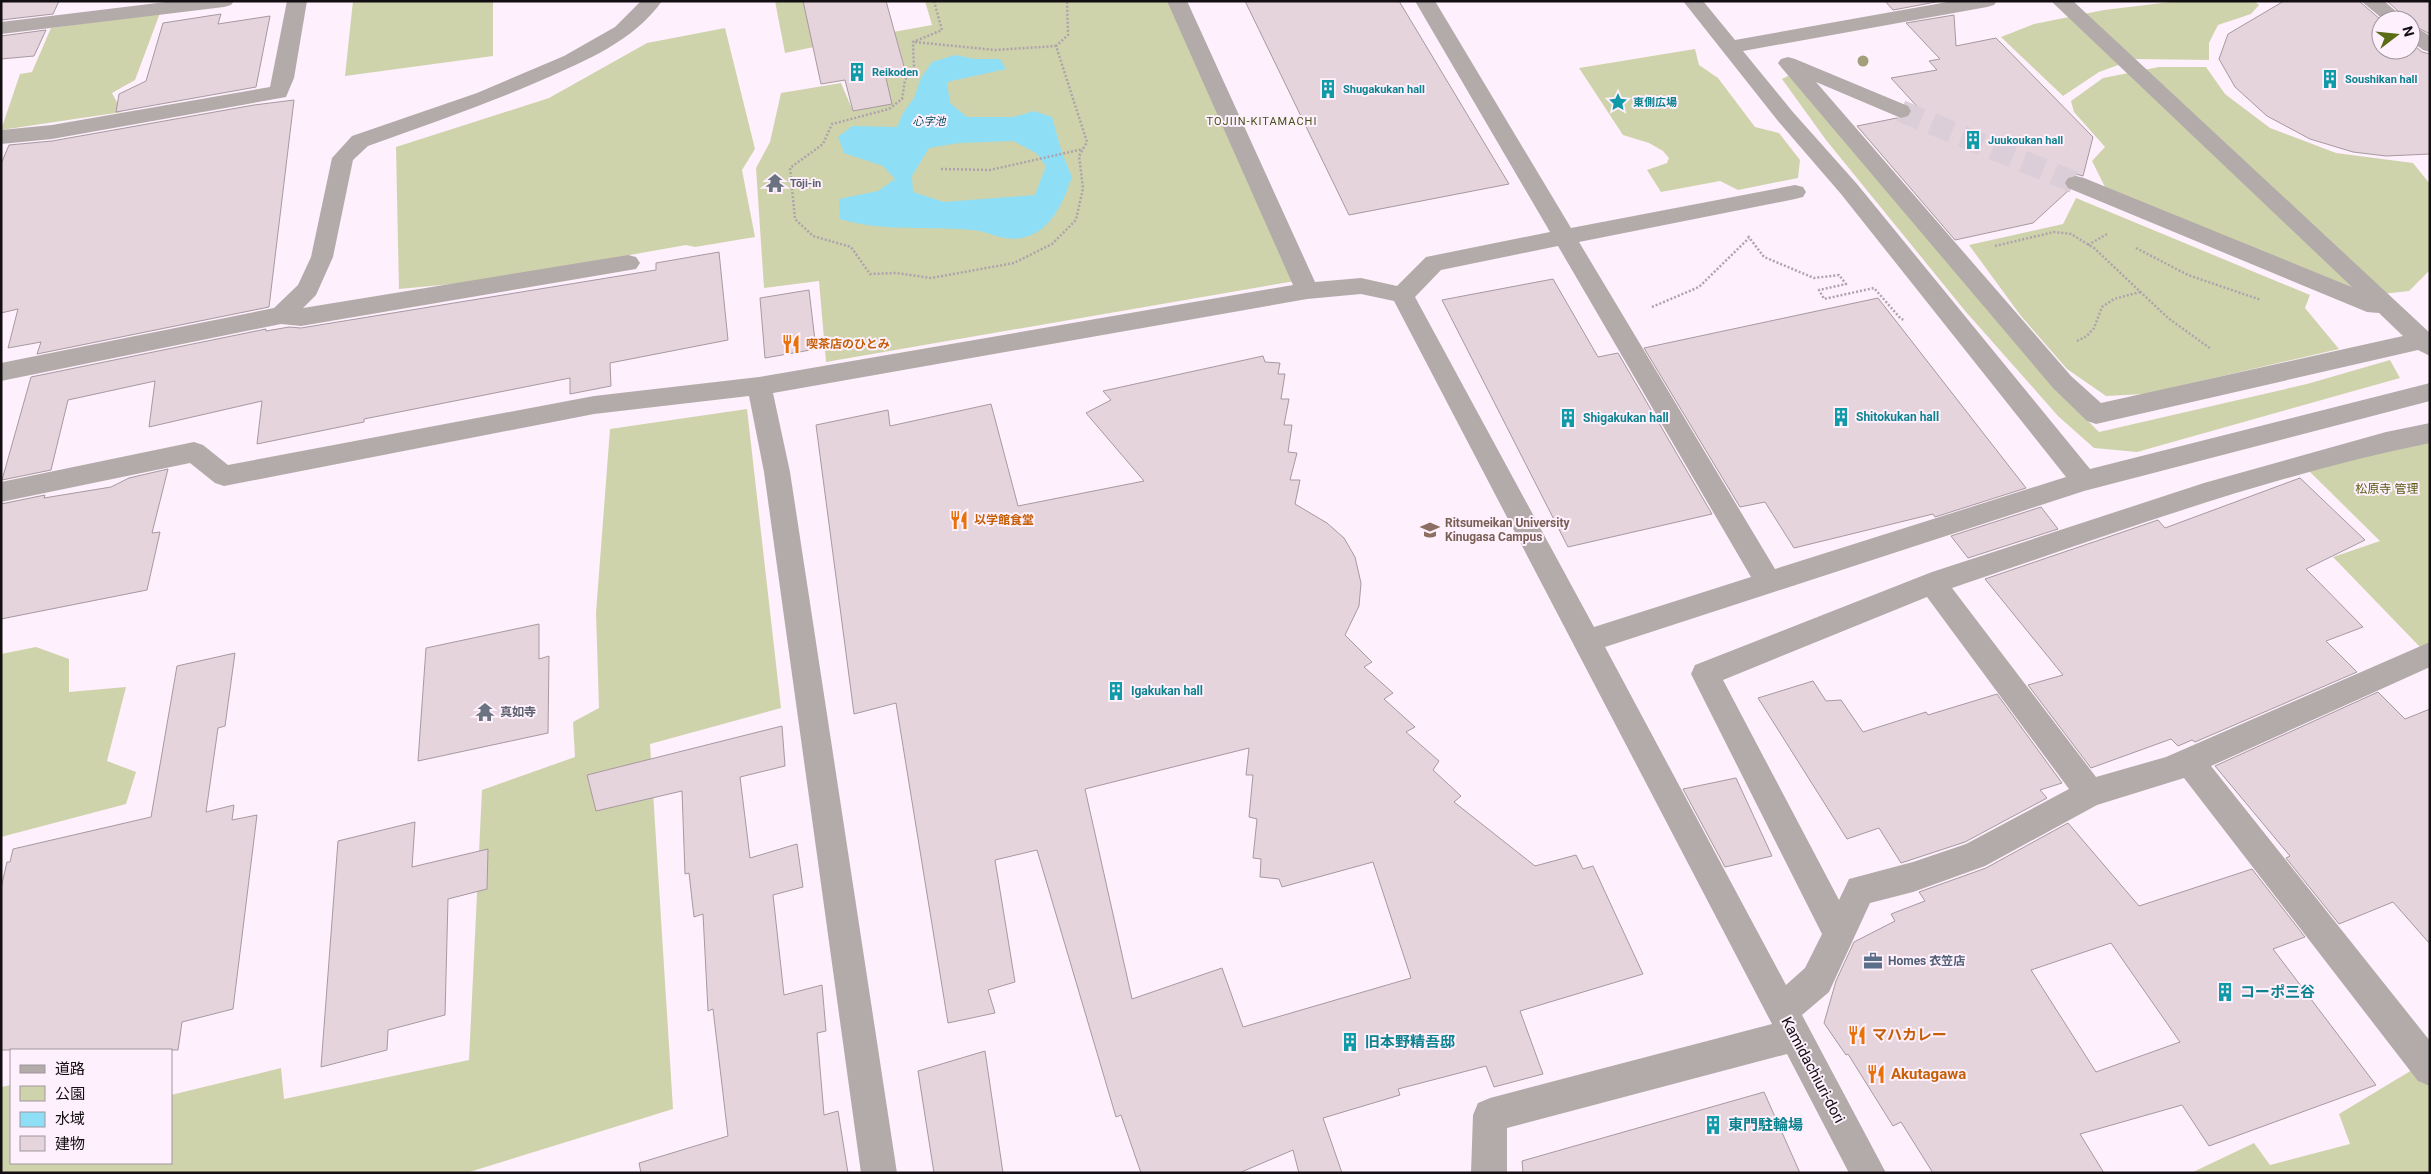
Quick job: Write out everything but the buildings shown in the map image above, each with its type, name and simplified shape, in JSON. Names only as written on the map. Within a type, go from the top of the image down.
[{"type":"street","points":[[1,28],[224,1]]},
{"type":"street","points":[[1,137],[52,132],[279,92],[284,78],[297,1]]},
{"type":"street","points":[[281,315],[308,289],[319,265],[343,158],[360,141],[484,98],[571,60],[622,31],[652,1]]},
{"type":"street","points":[[1177,1],[1307,291]]},
{"type":"street","points":[[1424,1],[1768,581]]},
{"type":"street","points":[[1693,1],[1785,116],[1849,189],[1959,324],[2084,481]]},
{"type":"street","points":[[1731,47],[1987,1]]},
{"type":"street","points":[[2061,1],[2426,343]]},
{"type":"street","points":[[2371,1],[2383,10]]},
{"type":"street","points":[[1731,47],[1788,63],[1901,111]]},
{"type":"street","points":[[1788,63],[2062,382],[2096,414],[2426,343]]},
{"type":"street","points":[[2076,183],[2395,314]]},
{"type":"street","points":[[1,492],[194,452],[224,476],[594,405],[759,386],[1307,291],[1361,286],[1402,294],[1434,263],[1795,192]]},
{"type":"street","points":[[1,372],[281,315],[301,317],[628,263]]},
{"type":"street","name":"Kamidachiuri-dori","points":[[1402,294],[1868,1173]]},
{"type":"street","points":[[759,386],[777,472],[879,1173]]},
{"type":"street","points":[[1586,641],[2084,481],[2430,392]]},
{"type":"street","points":[[1839,933],[1705,674],[1932,583],[2204,493],[2386,442],[2430,433]]},
{"type":"street","points":[[1932,583],[2090,793]]},
{"type":"street","points":[[1490,1173],[1490,1116],[1788,1023],[1817,980],[1860,890],[1913,877],[1974,856],[2090,793],[2189,762],[2430,654]]},
{"type":"street","points":[[2189,762],[2430,1069]]},
{"type":"path","points":[[913,42],[942,30],[934,1]]},
{"type":"path","points":[[913,42],[938,42],[965,47],[1011,50],[1056,46],[1068,35],[1069,13],[1067,1]]},
{"type":"path","points":[[913,42],[914,68],[905,80],[902,99],[889,109],[832,124],[823,144],[790,168],[795,219],[813,236],[850,247],[870,274],[896,273],[931,278],[1014,262],[1052,244],[1076,220],[1083,188],[1079,156],[1087,142],[1056,46]]},
{"type":"path","points":[[941,169],[990,170],[1083,149]]},
{"type":"path","points":[[1724,206],[1764,258],[1814,278],[1839,275],[1846,284],[1819,290],[1824,299],[1874,288],[1901,319],[1937,329],[1959,324]]},
{"type":"path","points":[[2088,245],[2112,231]]},
{"type":"path","points":[[1953,256],[2060,232],[2078,238],[2108,258],[2140,292],[2178,326],[2208,348],[2268,376]]},
{"type":"path","points":[[1621,333],[1641,312],[1699,287],[1749,238]]},
{"type":"path","points":[[2036,351],[2080,341],[2093,332],[2099,321],[2102,307],[2114,299],[2140,292]]},
{"type":"green space","points":[[353,1],[493,1],[493,56],[345,76]]},
{"type":"green space","points":[[775,1],[833,1],[843,41],[785,53]]},
{"type":"green space","points":[[925,1],[1171,1],[1295,281],[826,362],[819,281],[764,288],[756,168],[770,142],[781,93],[841,83],[853,111],[885,74],[905,69],[898,43],[885,45],[882,34],[932,25]]},
{"type":"green space","points":[[2179,1],[2254,1],[2259,5],[2251,14],[2218,25],[2209,43],[2209,60],[2135,59],[2099,72],[2063,96],[2001,37],[2034,24],[2104,10]]},
{"type":"green space","points":[[160,13],[135,80],[112,93],[122,112],[1,130],[20,74],[32,72],[51,28]]},
{"type":"green space","points":[[725,28],[755,149],[742,170],[755,237],[695,247],[686,245],[484,281],[399,289],[396,147],[549,98],[647,43]]},
{"type":"green space","points":[[1695,49],[1699,65],[1718,78],[1755,127],[1779,133],[1800,160],[1798,178],[1738,190],[1720,181],[1661,192],[1647,170],[1667,163],[1669,158],[1663,151],[1649,143],[1623,135],[1579,68]]},
{"type":"green space","points":[[2159,67],[2206,67],[2225,94],[2270,128],[2336,153],[2413,163],[2430,184],[2430,270],[2409,291],[2372,295],[2106,189],[2092,161],[2105,147],[2074,112],[2071,101],[2103,78]]},
{"type":"green space","points":[[1794,73],[2052,385],[2099,432],[2307,384],[2390,360],[2400,378],[2137,452],[2094,448],[2058,416],[1966,312],[1826,140],[1782,79]]},
{"type":"green space","points":[[2076,198],[2310,295],[2305,308],[2339,349],[2145,394],[2106,396],[2067,369],[2021,316],[1969,245],[2063,224]]},
{"type":"green space","points":[[747,409],[781,708],[650,744],[673,1109],[466,1173],[1,1173],[1,1087],[10,1085],[10,1164],[172,1164],[172,1095],[281,1068],[284,1099],[469,1060],[482,790],[575,757],[573,722],[599,708],[596,613],[610,429]]},
{"type":"green space","name":"松原寺 管理","points":[[2430,425],[2430,643],[2420,647],[2333,557],[2380,541],[2307,469]]},
{"type":"green space","points":[[36,647],[69,659],[69,692],[126,687],[107,761],[136,772],[126,804],[1,837],[1,654]]},
{"type":"green space","points":[[2422,1064],[2430,1074],[2430,1173],[2191,1173],[2254,1143],[2270,1165],[2350,1144],[2339,1114]]},
{"type":"water","name":"心字池","points":[[955,55],[975,59],[1000,59],[1006,69],[947,82],[950,103],[967,117],[1013,117],[1034,111],[1052,117],[1062,153],[1072,177],[1060,206],[1048,223],[1040,230],[1021,238],[1008,239],[972,230],[872,226],[840,219],[839,199],[878,191],[895,179],[883,166],[844,153],[838,137],[852,126],[897,127],[903,113],[914,98],[921,78],[932,62]],"holes":[[[1013,141],[1036,153],[1046,166],[1035,195],[944,202],[913,192],[912,176],[929,148],[959,143]]]},
{"type":"tunnel","points":[[1901,111],[2076,183]]},
{"type":"place","name":"Reikoden","points":[[857,72]]},
{"type":"place","name":"Soushikan hall","points":[[2330,79]]},
{"type":"place","name":"Shugakukan hall","points":[[1328,89]]},
{"type":"place","name":"東側広場","points":[[1618,102]]},
{"type":"place","name":"Juukoukan hall","points":[[1973,140]]},
{"type":"place","name":"Tōji-in","points":[[775,183]]},
{"type":"place","name":"喫茶店のひとみ","points":[[791,344]]},
{"type":"place","name":"Shitokukan hall","points":[[1841,417]]},
{"type":"place","name":"Shigakukan hall","points":[[1568,418]]},
{"type":"place","name":"以学館食堂","points":[[959,520]]},
{"type":"place","name":"Ritsumeikan University Kinugasa Campus","points":[[1430,530]]},
{"type":"place","name":"Igakukan hall","points":[[1116,691]]},
{"type":"place","name":"真如寺","points":[[485,712]]},
{"type":"place","name":"Homes 衣笠店","points":[[1873,961]]},
{"type":"place","name":"コーポ三谷","points":[[2225,992]]},
{"type":"place","name":"マハカレー","points":[[1857,1035]]},
{"type":"place","name":"旧本野精吾邸","points":[[1350,1042]]},
{"type":"place","name":"Akutagawa","points":[[1876,1074]]},
{"type":"place","name":"東門駐輪場","points":[[1713,1125]]},
{"type":"district","name":"TOJIIN-KITAMACHI","points":[[1262,121]]}]
